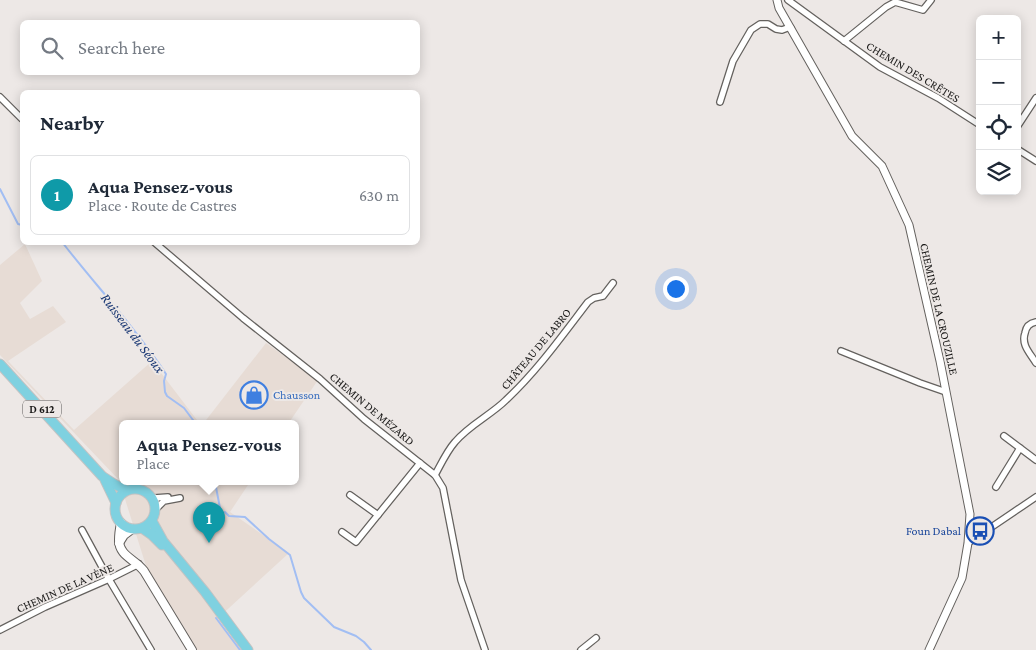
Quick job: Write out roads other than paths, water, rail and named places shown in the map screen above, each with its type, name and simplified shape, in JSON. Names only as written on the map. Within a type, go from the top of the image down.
[{"type":"main road","name":"D 612","points":[[0,364],[102,476],[126,490]]},
{"type":"main road","name":"D 612","points":[[102,476],[116,503]]},
{"type":"main road","points":[[119,543],[124,535],[152,521],[156,509],[154,498],[144,490],[138,488],[126,490],[116,503],[116,513],[121,523],[119,543],[121,550],[144,571],[192,650]]},
{"type":"main road","points":[[152,521],[163,541],[198,583],[248,650]]},
{"type":"main road","points":[[121,523],[152,536],[220,614]]},
{"type":"street","name":"CHEMIN DE LA CROUZILLE","points":[[777,0],[779,8],[852,136],[882,166],[909,225],[946,392],[970,514],[968,543],[962,578],[929,650]]},
{"type":"street","name":"CHEMIN DES CRÊTES","points":[[788,0],[880,67],[938,98],[976,122]]},
{"type":"street","points":[[844,41],[895,2],[923,10],[931,0]]},
{"type":"street","points":[[720,102],[733,61],[751,30],[760,24],[768,24],[782,30],[792,28]]},
{"type":"street","points":[[0,97],[20,117]]},
{"type":"street","points":[[1021,121],[1036,98]]},
{"type":"street","points":[[1019,150],[1036,160]]},
{"type":"street","name":"CHEMIN DE MÉZARD","points":[[158,245],[243,318],[320,379],[364,419],[436,475]]},
{"type":"street","name":"CHÂTEAU DE LABRO","points":[[436,475],[456,441],[504,402],[520,386],[588,302],[603,296],[614,283]]},
{"type":"street","points":[[1036,322],[1032,322],[1026,329],[1023,339],[1026,350],[1036,363]]},
{"type":"street","points":[[841,351],[946,392]]},
{"type":"street","points":[[1004,436],[1036,460]]},
{"type":"street","points":[[996,488],[1020,448]]},
{"type":"street","points":[[342,532],[356,542],[420,463]]},
{"type":"street","points":[[436,475],[443,488],[461,580],[485,650]]},
{"type":"street","points":[[350,495],[378,515]]},
{"type":"street","points":[[154,498],[180,498],[164,501],[156,509]]},
{"type":"street","points":[[968,543],[1036,498]]},
{"type":"street","points":[[82,530],[151,650]]},
{"type":"street","name":"CHEMIN DE LA VÈNE","points":[[0,630],[138,564]]},
{"type":"street","points":[[582,650],[596,638]]},
{"type":"waterway","name":"Ruisseau du Séoux","points":[[0,189],[20,224]]},
{"type":"waterway","name":"Ruisseau du Séoux","points":[[64,245],[129,323],[166,374],[164,381],[167,396],[184,408],[193,420]]},
{"type":"waterway","name":"Ruisseau du Séoux","points":[[216,485],[220,508]]},
{"type":"waterway","name":"Ruisseau du Séoux","points":[[225,512],[229,516],[245,517],[290,555],[304,598],[334,627],[356,636],[371,650]]},
{"type":"waterway","points":[[216,618],[240,650]]},
{"type":"place","name":"Chausson","points":[[254,395]]},
{"type":"place","name":"Foun Dabal","points":[[980,531]]},
{"type":"place","name":"Aqua Pensez-vous","points":[[209,543]]}]
